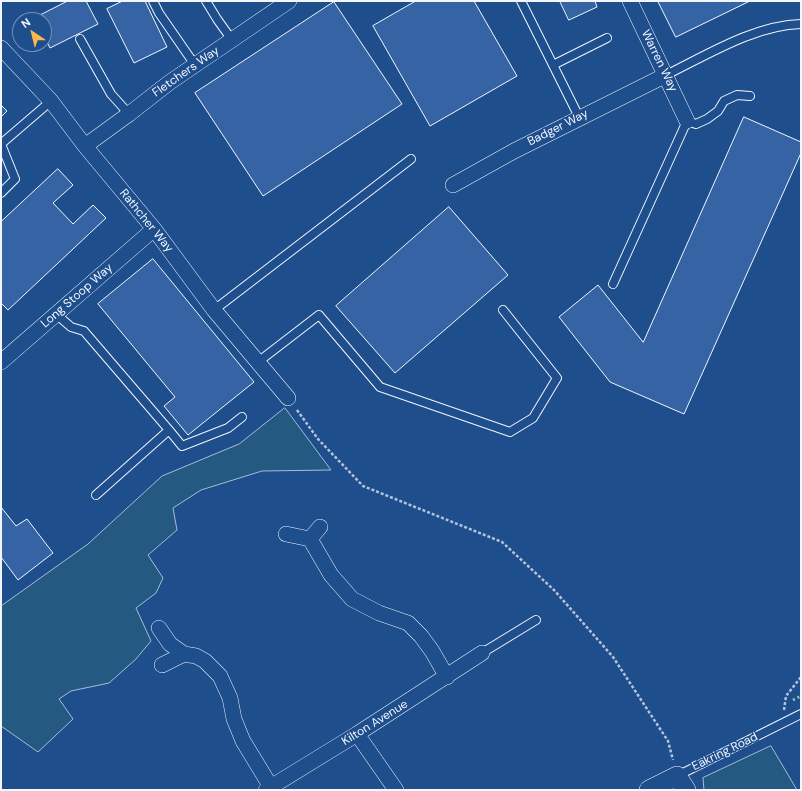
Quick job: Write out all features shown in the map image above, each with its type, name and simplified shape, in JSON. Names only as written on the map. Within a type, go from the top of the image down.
[{"type":"street","name":"Fletchers Way","points":[[85,146],[170,82],[289,1]]},
{"type":"street","name":"Warren Way","points":[[630,1],[687,121]]},
{"type":"street","name":"Rathcher Way","points":[[1,48],[51,101],[85,146],[154,230],[214,310],[288,398]]},
{"type":"street","name":"Badger Way","points":[[453,185],[514,151],[666,75]]},
{"type":"street","name":"Long Stoop Way","points":[[1,362],[154,230]]},
{"type":"street","points":[[310,539],[320,527]]},
{"type":"street","points":[[286,534],[310,539],[331,575],[352,600],[379,613],[408,624],[421,636],[432,651],[447,677]]},
{"type":"street","points":[[160,628],[170,644],[184,654],[196,656],[205,661],[220,676],[230,698],[234,719],[243,741],[269,788]]},
{"type":"street","name":"Kilton Avenue","points":[[269,788],[447,677],[482,653]]},
{"type":"street","points":[[162,665],[184,654]]},
{"type":"street","points":[[357,734],[396,790]]},
{"type":"street","name":"Eakring Road","points":[[649,790],[681,783]]},
{"type":"lane","points":[[153,1],[159,13],[195,65]]},
{"type":"lane","points":[[206,1],[232,40]]},
{"type":"lane","points":[[521,1],[579,118]]},
{"type":"lane","points":[[666,75],[754,33],[791,24],[801,24]]},
{"type":"lane","points":[[553,65],[607,38]]},
{"type":"lane","points":[[80,39],[111,94],[129,114]]},
{"type":"lane","points":[[613,284],[687,121],[696,124],[708,119],[718,111],[724,101],[737,95],[750,96]]},
{"type":"lane","points":[[1,192],[15,179],[1,144],[51,101]]},
{"type":"lane","points":[[214,310],[411,158]]},
{"type":"lane","points":[[258,362],[319,314],[380,387],[510,432],[533,418],[556,378],[503,310]]},
{"type":"lane","points":[[56,314],[72,327],[84,331],[182,446],[228,428],[242,417]]},
{"type":"lane","points":[[96,495],[169,430]]},
{"type":"lane","points":[[482,653],[536,620]]},
{"type":"lane","name":"Eakring Road","points":[[681,783],[801,714]]},
{"type":"path","points":[[288,398],[318,439],[363,486],[502,542],[554,590],[613,657],[668,740],[681,783]]},
{"type":"path","points":[[782,724],[786,696],[801,677]]},
{"type":"shaded area","points":[[285,408],[331,470],[262,471],[201,490],[173,508],[177,530],[148,555],[163,578],[156,593],[136,608],[151,641],[136,659],[109,683],[71,691],[59,699],[73,719],[38,752],[1,726],[1,606],[88,544],[162,476],[239,444]]},
{"type":"shaded area","points":[[771,746],[797,790],[704,790],[703,778]]},
{"type":"building","points":[[68,1],[86,1],[98,24],[52,47],[52,12],[47,12]]},
{"type":"building","points":[[123,1],[145,1],[167,47],[134,63],[107,9]]},
{"type":"building","points":[[416,1],[474,1],[517,76],[430,126],[373,26]]},
{"type":"building","points":[[560,1],[595,1],[597,7],[569,20]]},
{"type":"building","points":[[658,1],[750,1],[676,37]]},
{"type":"building","points":[[334,2],[402,104],[263,196],[195,93]]},
{"type":"building","points":[[1,105],[7,111],[1,117]]},
{"type":"building","points":[[744,117],[801,142],[801,153],[684,414],[610,382],[559,317],[598,285],[643,342]]},
{"type":"building","points":[[58,169],[73,185],[53,203],[73,224],[93,205],[106,218],[8,310],[1,303],[1,222]]},
{"type":"building","points":[[449,207],[508,275],[395,373],[336,306]]},
{"type":"building","points":[[153,259],[254,382],[188,435],[164,406],[175,397],[98,304]]},
{"type":"building","points":[[1,507],[16,526],[27,519],[53,553],[18,580],[1,557]]},
{"type":"hedge","points":[[793,700],[801,696]]}]
